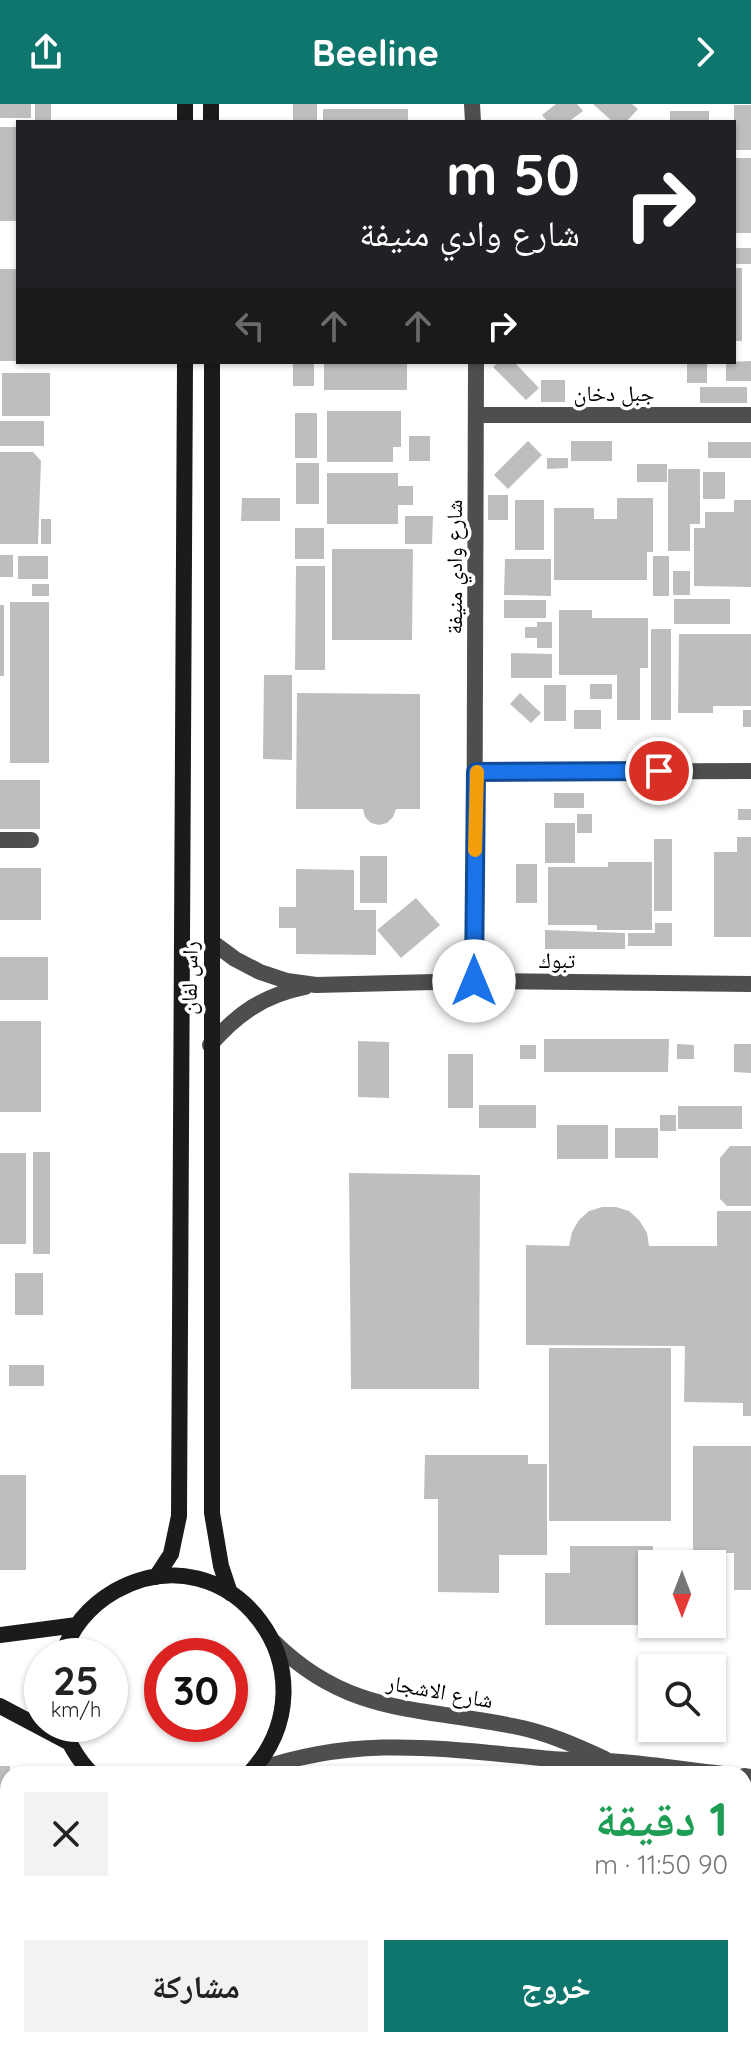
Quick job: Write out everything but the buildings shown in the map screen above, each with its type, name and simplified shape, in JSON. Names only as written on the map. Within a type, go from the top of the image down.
[{"type":"street","name":"راس لفان","points":[[156,1577],[171,1554],[179,1516],[185,364]]},
{"type":"street","name":"راس لفان","points":[[212,364],[212,1513],[221,1566],[230,1593]]},
{"type":"street","name":"شارع وادي منيفة","points":[[474,981],[476,364]]},
{"type":"street","name":"جبل دخان","points":[[476,415],[751,415]]},
{"type":"street","points":[[476,772],[751,771]]},
{"type":"street","points":[[0,840],[31,840]]},
{"type":"street","name":"تبوك","points":[[212,942],[260,972],[287,981],[316,985],[474,981],[751,984]]},
{"type":"street","name":"تبوك","points":[[210,1045],[231,1022],[256,1003],[285,991],[316,985]]},
{"type":"street","points":[[71,1638],[77,1625],[103,1598],[137,1581],[181,1577],[207,1582],[230,1593],[263,1623],[274,1642],[285,1676],[284,1711],[273,1744],[256,1766]]},
{"type":"street","points":[[0,1635],[77,1625]]},
{"type":"street","name":"شارع الاشجار","points":[[274,1642],[313,1676],[359,1698],[515,1726],[547,1735],[610,1761]]},
{"type":"street","points":[[0,1706],[24,1719]]},
{"type":"street","points":[[68,1742],[84,1766]]},
{"type":"street","name":"شارع الاشجار","points":[[271,1766],[302,1756],[397,1746],[653,1766]]},
{"type":"slow traffic","points":[[475,850],[477,772]]},
{"type":"route","points":[[474,981],[476,772],[659,771]]}]
